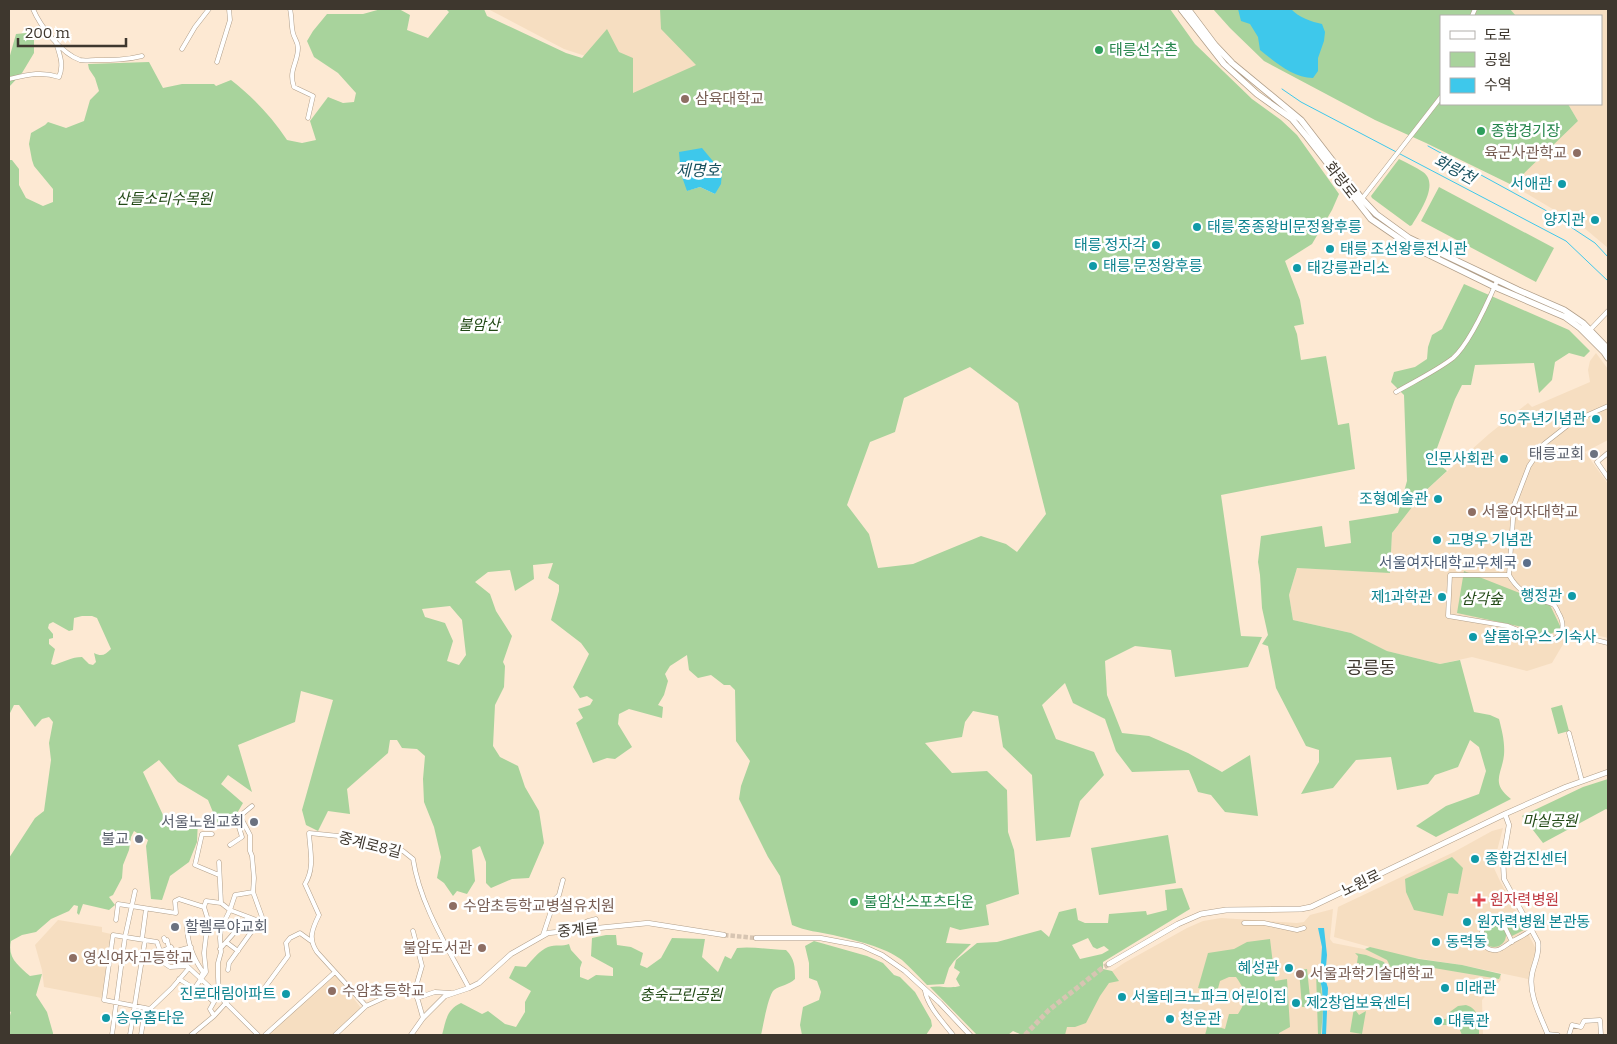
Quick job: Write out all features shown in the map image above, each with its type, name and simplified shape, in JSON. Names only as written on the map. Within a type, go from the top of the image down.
[{"type":"main road","name":"화랑로","points":[[1181,9],[1224,64],[1257,94],[1292,119],[1360,201],[1409,238],[1496,284],[1564,310],[1579,319],[1608,358]]},
{"type":"main road","name":"화랑로","points":[[1188,9],[1215,45],[1232,63],[1301,120],[1360,201]]},
{"type":"main road","name":"화랑로","points":[[1588,332],[1608,349]]},
{"type":"main road","name":"노원로","points":[[1109,964],[1178,924],[1201,914],[1226,910],[1311,907],[1506,814],[1582,781],[1608,772]]},
{"type":"street","points":[[33,9],[42,25],[56,42],[73,56],[82,60],[110,60],[142,56]]},
{"type":"street","points":[[182,49],[195,27],[209,9]]},
{"type":"street","points":[[217,62],[230,20],[229,9]]},
{"type":"street","points":[[290,9],[293,33],[298,44],[292,80],[294,86],[313,96],[308,118]]},
{"type":"street","points":[[9,79],[35,73],[60,77],[62,62],[56,42]]},
{"type":"street","points":[[1360,201],[1440,98]]},
{"type":"street","points":[[1396,392],[1454,357],[1480,317],[1496,284]]},
{"type":"street","points":[[1588,332],[1608,311]]},
{"type":"street","points":[[1509,575],[1450,574],[1448,616],[1508,626],[1546,641],[1558,637],[1563,630],[1562,620],[1554,606],[1523,592],[1514,585],[1509,575],[1514,505],[1529,466],[1544,444],[1572,422],[1608,406]]},
{"type":"street","points":[[1608,453],[1597,462],[1608,478]]},
{"type":"street","points":[[1572,634],[1608,643]]},
{"type":"street","points":[[1569,733],[1582,781]]},
{"type":"street","points":[[230,845],[242,837],[238,824],[240,816],[252,806]]},
{"type":"street","points":[[1506,814],[1509,825],[1502,860],[1504,879],[1536,937],[1539,949],[1532,974],[1532,989],[1548,1034],[1558,1035]]},
{"type":"street","points":[[228,970],[229,962],[262,917],[253,892],[254,878],[250,835],[241,818]]},
{"type":"street","name":"중계로8길","points":[[311,941],[319,916],[305,884],[309,877],[312,862],[308,833],[348,837],[403,851],[414,859],[416,873],[428,908],[469,988]]},
{"type":"street","points":[[212,834],[202,834],[194,865],[219,875]]},
{"type":"street","points":[[219,862],[221,903]]},
{"type":"street","points":[[542,935],[559,895],[563,880]]},
{"type":"street","points":[[112,1034],[125,937],[135,891]]},
{"type":"street","points":[[219,996],[218,963],[222,927],[235,895],[253,892]]},
{"type":"street","points":[[116,920],[118,904],[176,913],[175,901],[179,899],[204,907]]},
{"type":"street","points":[[194,989],[206,972],[204,953],[208,920],[204,907],[206,901],[221,903],[230,910],[259,922]]},
{"type":"street","points":[[130,1035],[146,909]]},
{"type":"street","points":[[220,950],[234,933],[243,928],[247,918]]},
{"type":"street","points":[[572,930],[588,921],[596,919]]},
{"type":"street","points":[[208,920],[222,927]]},
{"type":"street","points":[[1512,942],[1503,923],[1490,922],[1481,932],[1482,941],[1490,949],[1501,948],[1512,942],[1526,934],[1531,930]]},
{"type":"street","name":"중계로","points":[[411,1035],[423,1018],[445,996],[479,983],[511,954],[548,933],[648,923],[724,935]]},
{"type":"street","points":[[1244,923],[1264,923],[1297,930],[1304,928]]},
{"type":"street","points":[[187,925],[196,962],[203,972],[201,979]]},
{"type":"street","points":[[413,931],[422,966],[415,990],[423,1018]]},
{"type":"street","points":[[191,1035],[214,1016],[232,996],[263,990],[288,956],[286,943],[290,938],[300,933],[311,941],[316,950],[366,1006]]},
{"type":"street","points":[[196,962],[188,967],[150,1009],[104,1000],[113,935],[157,942],[164,964],[170,967],[188,967],[258,1035]]},
{"type":"street","points":[[164,938],[165,941],[167,940],[169,948],[171,947],[181,966]]},
{"type":"street","points":[[756,938],[820,938],[862,946],[882,955],[905,971],[940,1003],[970,1035]]},
{"type":"street","points":[[226,942],[238,951]]},
{"type":"street","points":[[174,952],[191,947]]},
{"type":"street","points":[[160,952],[169,948]]},
{"type":"street","points":[[265,1035],[335,972]]},
{"type":"street","points":[[179,979],[208,996],[214,1002],[210,1009],[214,1016]]},
{"type":"street","points":[[335,1035],[366,1006],[390,995],[415,990]]},
{"type":"street","points":[[925,991],[926,997],[953,1035]]},
{"type":"street","name":"중계로","points":[[417,998],[435,992],[450,993]]},
{"type":"street","points":[[141,1035],[145,1008]]},
{"type":"street","points":[[1569,1035],[1572,1025],[1582,1026],[1584,1021],[1600,1020],[1601,1035]]},
{"type":"shaded area","name":"삼육대학교","points":[[488,9],[680,9],[753,131],[677,198],[622,68],[564,49]]},
{"type":"shaded area","name":"육군사관학교","points":[[1510,9],[1608,9],[1608,248],[1583,227],[1512,185],[1578,121],[1569,105],[1602,105],[1602,15],[1515,15]]},
{"type":"shaded area","name":"서울여자대학교","points":[[1596,353],[1608,369],[1608,440],[1585,452],[1608,484],[1608,638],[1572,629],[1552,663],[1527,671],[1472,657],[1440,664],[1387,651],[1351,633],[1293,620],[1289,595],[1297,568],[1390,572],[1392,533],[1423,493],[1489,434],[1528,403],[1532,407],[1590,382],[1588,370],[1590,361]]},
{"type":"shaded area","name":"원자력병원","points":[[1503,828],[1493,866],[1536,949],[1528,979],[1462,965],[1402,956],[1334,937],[1338,907],[1454,852],[1492,831]]},
{"type":"shaded area","name":"서울과학기술대학교","points":[[1333,909],[1330,939],[1333,943],[1501,976],[1501,980],[1482,1000],[1483,1035],[1046,1035],[1096,982],[1124,963],[1187,928],[1203,921],[1221,918],[1297,923],[1304,922],[1310,915]]},
{"type":"shaded area","name":"영신여자고등학교","points":[[58,920],[102,927],[102,932],[111,934],[102,998],[44,987],[42,970],[35,945]]},
{"type":"shaded area","name":"수암초등학교","points":[[335,974],[361,1008],[347,1023],[333,1035],[266,1035]]},
{"type":"green space","name":"불암산","points":[[381,9],[399,9],[410,15],[407,30],[428,38],[449,12],[446,9],[484,9],[487,16],[566,53],[582,58],[607,29],[619,52],[633,58],[633,93],[696,65],[661,29],[660,9],[1170,9],[1195,44],[1252,99],[1281,120],[1297,135],[1339,194],[1312,244],[1285,261],[1300,300],[1304,324],[1294,326],[1301,360],[1326,356],[1338,425],[1349,423],[1355,469],[1221,495],[1241,636],[1262,637],[1248,667],[1175,677],[1171,650],[1135,646],[1105,661],[1107,695],[1122,733],[1149,736],[1188,753],[1222,772],[1250,755],[1258,816],[1225,812],[1211,795],[1198,792],[1189,770],[1132,772],[1116,751],[1105,719],[1073,703],[1065,683],[1042,705],[1056,739],[1094,752],[1104,775],[1080,801],[1070,837],[1036,841],[1032,775],[1003,747],[998,716],[973,711],[965,722],[962,737],[925,743],[952,773],[987,771],[1007,790],[1008,832],[1014,850],[1019,894],[986,905],[989,925],[960,930],[950,927],[946,943],[971,944],[949,968],[944,984],[927,985],[902,960],[887,951],[860,942],[792,925],[780,876],[768,857],[739,799],[741,786],[750,761],[736,741],[735,690],[730,685],[724,685],[711,675],[698,678],[689,670],[687,655],[670,666],[665,674],[668,681],[664,695],[658,705],[663,707],[662,718],[629,709],[619,714],[618,724],[632,747],[615,759],[607,758],[593,763],[576,723],[583,718],[578,709],[590,705],[593,700],[587,696],[580,698],[573,687],[589,654],[581,643],[551,620],[559,591],[559,585],[548,578],[553,563],[533,565],[534,579],[515,591],[510,570],[488,572],[475,582],[490,594],[496,611],[512,636],[503,662],[505,666],[504,687],[495,705],[493,746],[500,757],[518,766],[525,787],[539,811],[544,843],[529,878],[512,879],[491,888],[486,883],[486,862],[480,846],[472,850],[475,881],[467,894],[457,891],[453,896],[444,883],[437,878],[441,857],[434,827],[424,802],[425,756],[417,749],[402,748],[397,740],[390,740],[388,753],[347,789],[350,814],[328,811],[318,831],[306,825],[302,810],[333,700],[301,691],[295,722],[238,745],[252,792],[228,775],[221,784],[243,803],[229,827],[217,822],[208,800],[178,782],[159,760],[143,772],[163,815],[198,819],[197,842],[189,862],[170,876],[162,900],[151,899],[146,846],[148,840],[134,831],[123,865],[122,878],[113,895],[109,897],[115,905],[109,910],[83,904],[79,915],[77,913],[78,906],[74,905],[69,911],[51,919],[36,932],[22,935],[11,941],[12,957],[18,965],[30,976],[42,974],[36,995],[47,1012],[53,1035],[9,1035],[11,1012],[9,1011],[9,858],[35,818],[44,811],[51,760],[49,743],[53,722],[49,717],[42,719],[35,727],[19,705],[14,705],[9,715],[9,160],[12,160],[19,169],[19,185],[26,198],[43,206],[53,202],[53,189],[34,166],[32,160],[29,144],[31,133],[48,122],[66,128],[84,121],[90,100],[99,91],[88,64],[149,62],[163,88],[182,84],[214,84],[216,86],[231,80],[261,107],[287,140],[302,143],[316,140],[310,121],[328,97],[343,103],[354,102],[356,93],[338,73],[314,57],[307,41],[327,14],[363,14]],"holes":[[[722,172],[715,194],[700,187],[686,191]],[[970,367],[1018,403],[1046,514],[1017,552],[1006,544],[981,536],[913,564],[878,568],[869,534],[847,505],[870,442],[895,432],[904,398]],[[450,606],[462,620],[466,655],[459,665],[447,661],[453,641],[445,623],[425,617],[422,609]],[[82,616],[97,618],[111,649],[103,655],[94,653],[96,662],[93,665],[89,664],[82,657],[54,665],[51,664],[55,649],[49,644],[49,639],[53,638],[53,634],[48,628],[49,624],[53,622],[69,631],[73,630],[74,618]]]},
{"type":"green space","points":[[1213,9],[1510,9],[1515,15],[1440,15],[1440,105],[1569,105],[1578,121],[1512,185],[1375,120],[1264,61]]},
{"type":"green space","points":[[26,33],[34,38],[34,53],[22,73],[9,87],[9,59],[16,34]]},
{"type":"green space","points":[[1399,159],[1423,172],[1428,177],[1429,191],[1423,206],[1410,226],[1371,196]]},
{"type":"green space","points":[[1439,187],[1554,248],[1536,282],[1421,221]]},
{"type":"green space","points":[[1464,284],[1569,330],[1590,351],[1584,357],[1569,353],[1555,362],[1552,380],[1539,393],[1534,363],[1475,365],[1471,385],[1462,385],[1433,459],[1447,471],[1423,493],[1392,533],[1390,573],[1297,568],[1289,595],[1293,620],[1351,633],[1387,651],[1440,664],[1460,660],[1474,712],[1499,719],[1504,750],[1499,783],[1511,799],[1436,837],[1416,826],[1446,806],[1479,794],[1486,771],[1479,747],[1470,740],[1458,767],[1435,775],[1428,784],[1397,790],[1391,757],[1356,760],[1333,788],[1301,794],[1319,762],[1319,750],[1306,746],[1276,688],[1268,646],[1262,644],[1268,635],[1262,608],[1258,562],[1261,536],[1322,526],[1325,547],[1351,543],[1349,521],[1398,513],[1407,481],[1404,395],[1391,382],[1394,372],[1415,367],[1427,359],[1432,335],[1442,329]]},
{"type":"green space","name":"삼각숲","points":[[1464,571],[1550,605],[1561,628],[1544,638],[1522,627],[1457,613]]},
{"type":"green space","points":[[1562,705],[1569,731],[1558,734],[1551,708]]},
{"type":"green space","name":"마실공원","points":[[1608,779],[1608,810],[1606,809],[1543,843],[1522,816],[1583,787]]},
{"type":"green space","points":[[1168,835],[1176,883],[1099,895],[1091,848]]},
{"type":"green space","points":[[1452,857],[1463,868],[1458,894],[1448,893],[1443,916],[1414,910],[1406,892],[1405,879]]},
{"type":"green space","points":[[1182,888],[1190,909],[1103,962],[1103,969],[1112,971],[1119,981],[1109,983],[1086,1023],[1075,1027],[1067,1027],[1065,1035],[1022,1035],[1013,1031],[1008,1035],[977,1035],[930,987],[960,986],[956,979],[960,972],[954,968],[956,960],[977,943],[997,942],[1041,930],[1049,937],[1059,912],[1076,908],[1078,920],[1085,923],[1108,923],[1109,914],[1146,911],[1147,915],[1167,910],[1165,890]],"holes":[[[1088,938],[1093,947],[1097,949],[1104,946],[1109,950],[1102,954],[1080,959],[1072,945]]]},
{"type":"green space","points":[[1516,913],[1524,930],[1512,936],[1503,921]]},
{"type":"green space","points":[[1494,923],[1499,924],[1505,930],[1505,940],[1499,946],[1494,947],[1489,946],[1483,940],[1482,935],[1483,930],[1489,924]]},
{"type":"green space","name":"충숙근린공원","points":[[616,935],[617,945],[631,947],[643,953],[640,965],[647,968],[661,958],[672,938],[705,939],[702,957],[718,972],[725,956],[731,959],[737,948],[786,950],[794,963],[795,979],[777,988],[772,993],[761,1035],[442,1035],[449,1013],[461,1003],[482,1014],[488,1011],[505,1024],[516,1027],[525,1012],[525,1002],[531,991],[509,978],[515,966],[526,967],[545,948],[569,944],[571,950],[582,962],[580,977],[588,980],[596,975],[613,976],[613,968],[591,956],[592,938]]},
{"type":"green space","points":[[1270,939],[1275,981],[1287,979],[1290,1027],[1279,1033],[1279,1035],[1205,1035],[1208,1024],[1225,1029],[1229,1014],[1238,1014],[1244,999],[1244,991],[1236,977],[1229,977],[1220,981],[1217,992],[1198,988],[1208,953],[1234,949],[1247,942]]},
{"type":"green space","points":[[814,941],[867,956],[883,963],[894,975],[900,977],[915,992],[931,1020],[932,1026],[926,1035],[802,1035],[800,1025],[803,1007],[819,1000],[821,992],[817,981],[809,978],[809,963],[805,946]]},
{"type":"green space","points":[[1370,947],[1419,959],[1462,965],[1501,974],[1499,979],[1416,965],[1391,968],[1387,960],[1365,949]]},
{"type":"green space","points":[[1355,953],[1384,962],[1388,970],[1359,965],[1357,963],[1358,956]]},
{"type":"green space","points":[[1307,969],[1311,1007],[1302,1007],[1299,970]]},
{"type":"green space","points":[[1316,971],[1320,971],[1323,1010],[1321,1035],[1318,1035]]},
{"type":"green space","points":[[1466,1005],[1471,1007],[1476,1013],[1479,1021],[1479,1035],[1462,1035],[1459,1028],[1454,1025],[1442,1025],[1443,1019],[1446,1019],[1447,1014],[1458,1006]]},
{"type":"green space","points":[[1354,1008],[1359,1015],[1366,1011],[1362,1034],[1350,1032]]},
{"type":"water","points":[[1238,9],[1291,9],[1305,19],[1322,24],[1325,32],[1324,41],[1318,58],[1318,71],[1313,78],[1291,72],[1260,50],[1258,37],[1250,24],[1241,21]]},
{"type":"water","name":"제명호","points":[[702,148],[722,172],[721,184],[715,194],[700,187],[687,191],[681,174],[679,152]]},
{"type":"water","points":[[1318,928],[1324,928],[1327,955],[1325,978],[1328,988],[1326,1035],[1322,1035],[1323,1009],[1320,979],[1322,947]]},
{"type":"waterway","name":"화랑천","points":[[1282,89],[1301,102],[1566,241],[1608,281]]},
{"type":"waterway","points":[[1428,146],[1545,210],[1595,243],[1608,257]]},
{"type":"tunnel","points":[[724,935],[756,938]]},
{"type":"tunnel","points":[[1025,1035],[1049,1010],[1109,964]]},
{"type":"place","name":"태릉선수촌","points":[[1099,50]]},
{"type":"place","name":"삼육대학교","points":[[685,99]]},
{"type":"place","name":"종합경기장","points":[[1481,131]]},
{"type":"place","name":"육군사관학교","points":[[1577,153]]},
{"type":"place","name":"서애관","points":[[1562,184]]},
{"type":"place","name":"양지관","points":[[1595,220]]},
{"type":"place","name":"태릉 중종왕비문정왕후릉","points":[[1197,227]]},
{"type":"place","name":"태릉 정자각","points":[[1156,245]]},
{"type":"place","name":"태릉 조선왕릉전시관","points":[[1330,249]]},
{"type":"place","name":"태릉 문정왕후릉","points":[[1093,266]]},
{"type":"place","name":"태강릉관리소","points":[[1297,268]]},
{"type":"place","name":"50주년기념관","points":[[1596,419]]},
{"type":"place","name":"태릉교회","points":[[1594,454]]},
{"type":"place","name":"인문사회관","points":[[1504,459]]},
{"type":"place","name":"조형예술관","points":[[1438,499]]},
{"type":"place","name":"서울여자대학교","points":[[1472,512]]},
{"type":"place","name":"고명우 기념관","points":[[1437,540]]},
{"type":"place","name":"서울여자대학교우체국","points":[[1527,563]]},
{"type":"place","name":"행정관","points":[[1572,596]]},
{"type":"place","name":"제1과학관","points":[[1442,597]]},
{"type":"place","name":"샬롬하우스 기숙사","points":[[1473,637]]},
{"type":"place","name":"서울노원교회","points":[[254,822]]},
{"type":"place","name":"불교","points":[[139,839]]},
{"type":"place","name":"종합검진센터","points":[[1475,859]]},
{"type":"place","name":"원자력병원","points":[[1479,900]]},
{"type":"place","name":"불암산스포츠타운","points":[[854,902]]},
{"type":"place","name":"수암초등학교병설유치원","points":[[453,906]]},
{"type":"place","name":"원자력병원 본관동","points":[[1467,922]]},
{"type":"place","name":"할렐루야교회","points":[[175,927]]},
{"type":"place","name":"동력동","points":[[1436,942]]},
{"type":"place","name":"불암도서관","points":[[482,948]]},
{"type":"place","name":"영신여자고등학교","points":[[73,958]]},
{"type":"place","name":"혜성관","points":[[1289,968]]},
{"type":"place","name":"서울과학기술대학교","points":[[1300,974]]},
{"type":"place","name":"미래관","points":[[1445,988]]},
{"type":"place","name":"수암초등학교","points":[[332,991]]},
{"type":"place","name":"진로대림아파트","points":[[286,994]]},
{"type":"place","name":"서울테크노파크 어린이집","points":[[1122,997]]},
{"type":"place","name":"제2창업보육센터","points":[[1296,1003]]},
{"type":"place","name":"승우홈타운","points":[[106,1018]]},
{"type":"place","name":"청운관","points":[[1170,1019]]},
{"type":"place","name":"대륙관","points":[[1438,1021]]},
{"type":"district","name":"공릉동","points":[[1371,668]]},
{"type":"park label","name":"산들소리수목원","points":[[164,199]]}]
